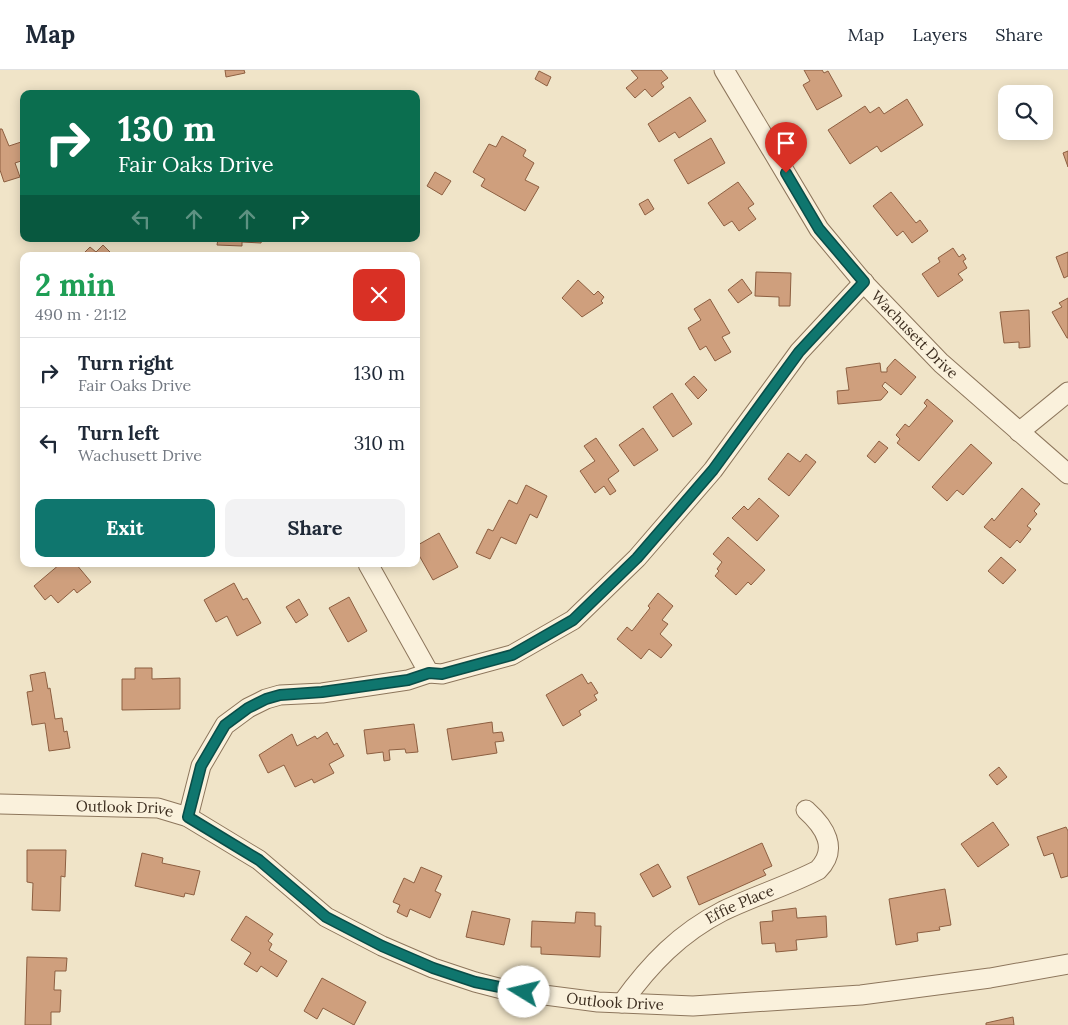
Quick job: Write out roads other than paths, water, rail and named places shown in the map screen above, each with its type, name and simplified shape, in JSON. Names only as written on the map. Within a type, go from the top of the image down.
[{"type":"street","name":"Wachusett Drive","points":[[724,70],[819,229],[864,282],[941,363],[1068,474]]},
{"type":"street","points":[[188,817],[201,766],[225,725],[248,708],[266,699],[280,695],[331,691],[408,680],[429,673],[442,674],[512,655],[573,620],[637,558],[713,470],[799,352],[864,282]]},
{"type":"street","points":[[1019,432],[1068,392]]},
{"type":"street","points":[[370,567],[429,673]]},
{"type":"street","name":"Outlook Drive","points":[[0,804],[158,808],[188,817],[259,860],[326,917],[382,946],[433,968],[506,990],[598,1002],[693,1006],[861,995],[990,978],[1068,964]]},
{"type":"street","name":"Effie Place","points":[[622,1003],[643,974],[670,946],[702,923],[724,911],[818,870],[826,863],[829,853],[828,843],[818,821],[806,810]]}]
